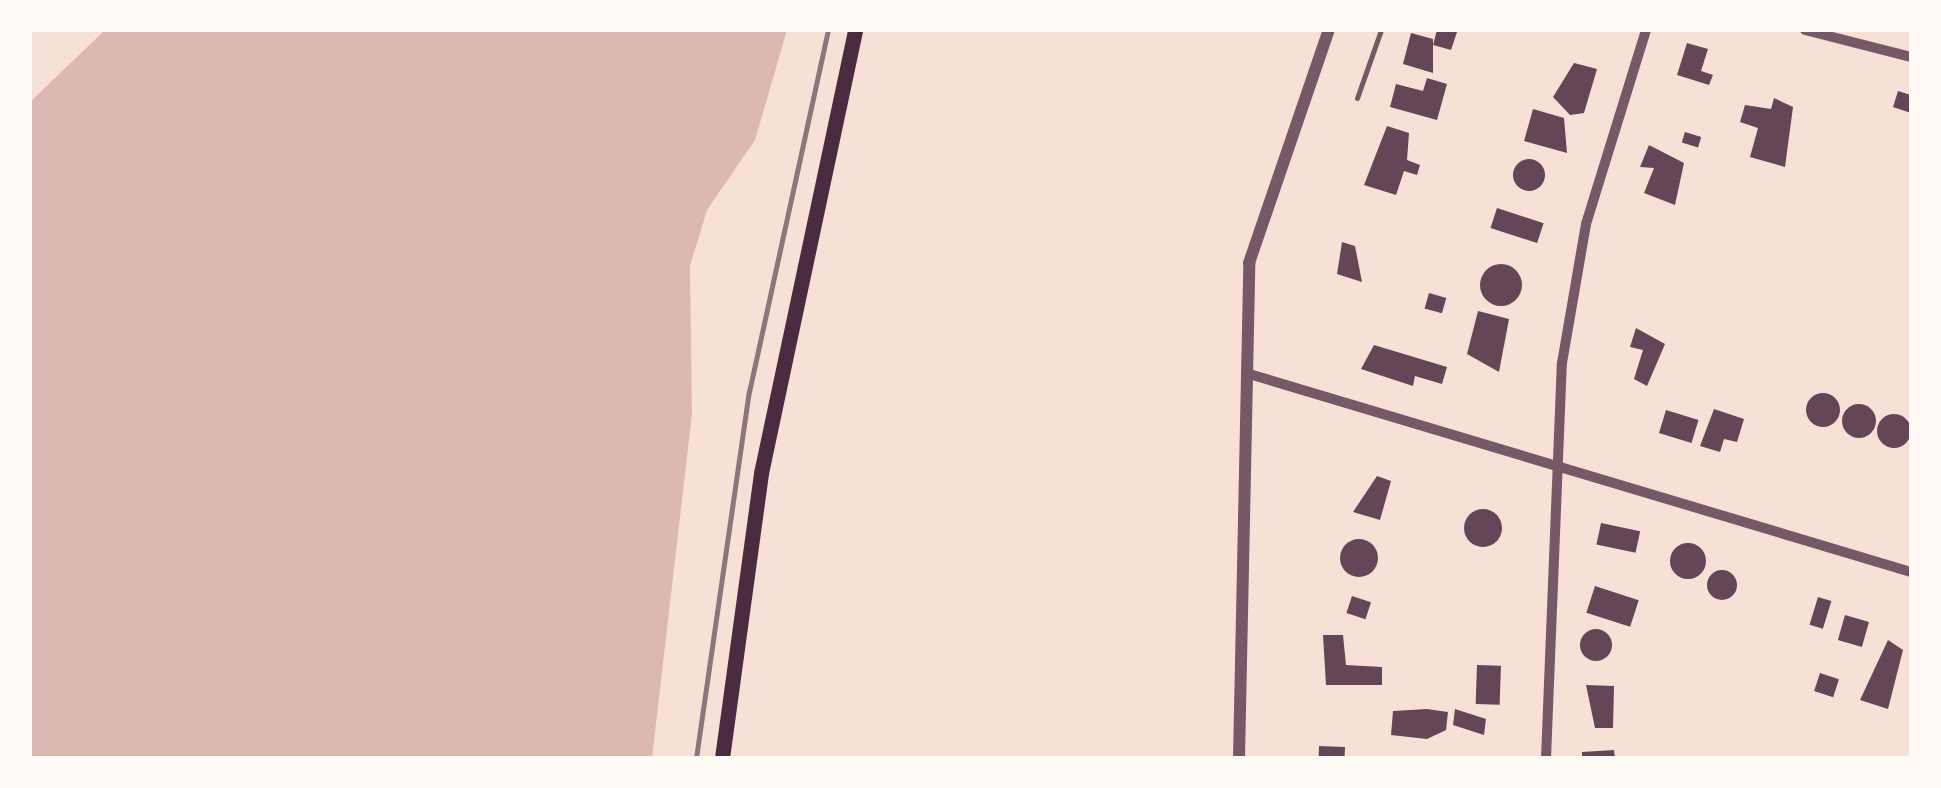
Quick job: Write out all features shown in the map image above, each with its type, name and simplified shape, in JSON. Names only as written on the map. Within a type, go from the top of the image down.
[{"type":"main road","points":[[722,758],[761,474],[856,30]]},
{"type":"street","points":[[1239,758],[1246,374],[1253,237],[1329,30]]},
{"type":"street","points":[[1546,758],[1554,465],[1586,224],[1646,30]]},
{"type":"street","points":[[1805,30],[1911,57]]},
{"type":"street","points":[[1246,374],[1911,572]]},
{"type":"lane","points":[[1357,98],[1381,30]]},
{"type":"shaded area","points":[[105,30],[787,30],[755,140],[707,210],[690,266],[692,414],[652,758],[30,758],[30,102]]},
{"type":"building","points":[[1437,30],[1457,32],[1451,50],[1433,45]]},
{"type":"building","points":[[1411,33],[1433,39],[1433,73],[1403,64]]},
{"type":"building","points":[[1687,43],[1708,49],[1701,71],[1713,75],[1709,85],[1677,75]]},
{"type":"building","points":[[1574,63],[1597,69],[1584,113],[1570,115],[1553,97]]},
{"type":"building","points":[[1427,78],[1447,84],[1437,120],[1390,107],[1396,84],[1423,91]]},
{"type":"building","points":[[1898,91],[1911,95],[1911,113],[1893,107]]},
{"type":"building","points":[[1774,98],[1793,107],[1785,167],[1750,157],[1758,128],[1740,122],[1745,105],[1771,109]]},
{"type":"building","points":[[1533,109],[1564,118],[1567,153],[1524,141]]},
{"type":"building","points":[[1387,126],[1409,133],[1407,160],[1420,165],[1417,175],[1404,171],[1396,195],[1364,185]]},
{"type":"building","points":[[1685,132],[1701,137],[1698,147],[1682,143]]},
{"type":"building","points":[[1649,145],[1684,163],[1675,205],[1644,193],[1654,168],[1640,167]]},
{"type":"building","points":[[1529,159],[1540,164],[1545,175],[1540,186],[1529,191],[1518,186],[1513,175],[1518,164]]},
{"type":"building","points":[[1497,208],[1544,223],[1537,243],[1491,228]]},
{"type":"building","points":[[1342,242],[1355,246],[1362,282],[1337,274]]},
{"type":"building","points":[[1501,264],[1516,270],[1522,285],[1516,300],[1501,306],[1486,300],[1480,285],[1486,270]]},
{"type":"building","points":[[1429,293],[1446,298],[1442,313],[1425,308]]},
{"type":"building","points":[[1478,311],[1509,319],[1499,372],[1467,354]]},
{"type":"building","points":[[1636,328],[1665,344],[1647,386],[1634,379],[1643,350],[1630,347]]},
{"type":"building","points":[[1374,345],[1447,367],[1442,384],[1415,376],[1413,386],[1361,369]]},
{"type":"building","points":[[1823,393],[1835,398],[1840,410],[1835,422],[1823,427],[1811,422],[1806,410],[1811,398]]},
{"type":"building","points":[[1859,404],[1871,409],[1876,421],[1871,433],[1859,438],[1847,433],[1842,421],[1847,409]]},
{"type":"building","points":[[1714,409],[1744,419],[1737,442],[1724,439],[1720,452],[1700,446]]},
{"type":"building","points":[[1666,410],[1699,420],[1691,443],[1659,433]]},
{"type":"building","points":[[1894,414],[1906,419],[1911,431],[1906,443],[1894,448],[1882,443],[1877,431],[1882,419]]},
{"type":"building","points":[[1377,476],[1391,481],[1380,520],[1353,512]]},
{"type":"building","points":[[1483,509],[1496,515],[1502,528],[1496,541],[1483,547],[1470,541],[1464,528],[1470,515]]},
{"type":"building","points":[[1601,523],[1640,531],[1636,553],[1596,545]]},
{"type":"building","points":[[1359,539],[1373,544],[1378,558],[1373,572],[1359,577],[1345,572],[1340,558],[1345,544]]},
{"type":"building","points":[[1688,543],[1701,548],[1706,561],[1701,574],[1688,579],[1675,574],[1670,561],[1675,548]]},
{"type":"building","points":[[1722,570],[1733,574],[1737,585],[1733,596],[1722,600],[1711,596],[1707,585],[1711,574]]},
{"type":"building","points":[[1595,586],[1639,600],[1630,627],[1586,613]]},
{"type":"building","points":[[1352,596],[1371,602],[1365,619],[1346,613]]},
{"type":"building","points":[[1818,597],[1831,601],[1823,629],[1810,625]]},
{"type":"building","points":[[1845,615],[1869,622],[1862,647],[1838,640]]},
{"type":"building","points":[[1596,629],[1607,634],[1612,645],[1607,656],[1596,661],[1585,656],[1580,645],[1585,634]]},
{"type":"building","points":[[1323,635],[1343,635],[1346,665],[1382,667],[1382,685],[1326,685]]},
{"type":"building","points":[[1888,640],[1903,650],[1888,709],[1860,700]]},
{"type":"building","points":[[1477,665],[1501,666],[1500,705],[1476,704]]},
{"type":"building","points":[[1820,673],[1839,679],[1833,697],[1814,691]]},
{"type":"building","points":[[1586,685],[1614,686],[1613,728],[1595,728]]},
{"type":"building","points":[[1455,709],[1486,719],[1484,735],[1453,725]]},
{"type":"building","points":[[1393,711],[1448,712],[1446,730],[1427,739],[1391,735]]},
{"type":"building","points":[[1319,746],[1345,747],[1345,758],[1319,758]]},
{"type":"building","points":[[1614,750],[1615,758],[1582,758],[1582,752]]},
{"type":"railway","points":[[696,758],[749,392],[828,30]]}]
